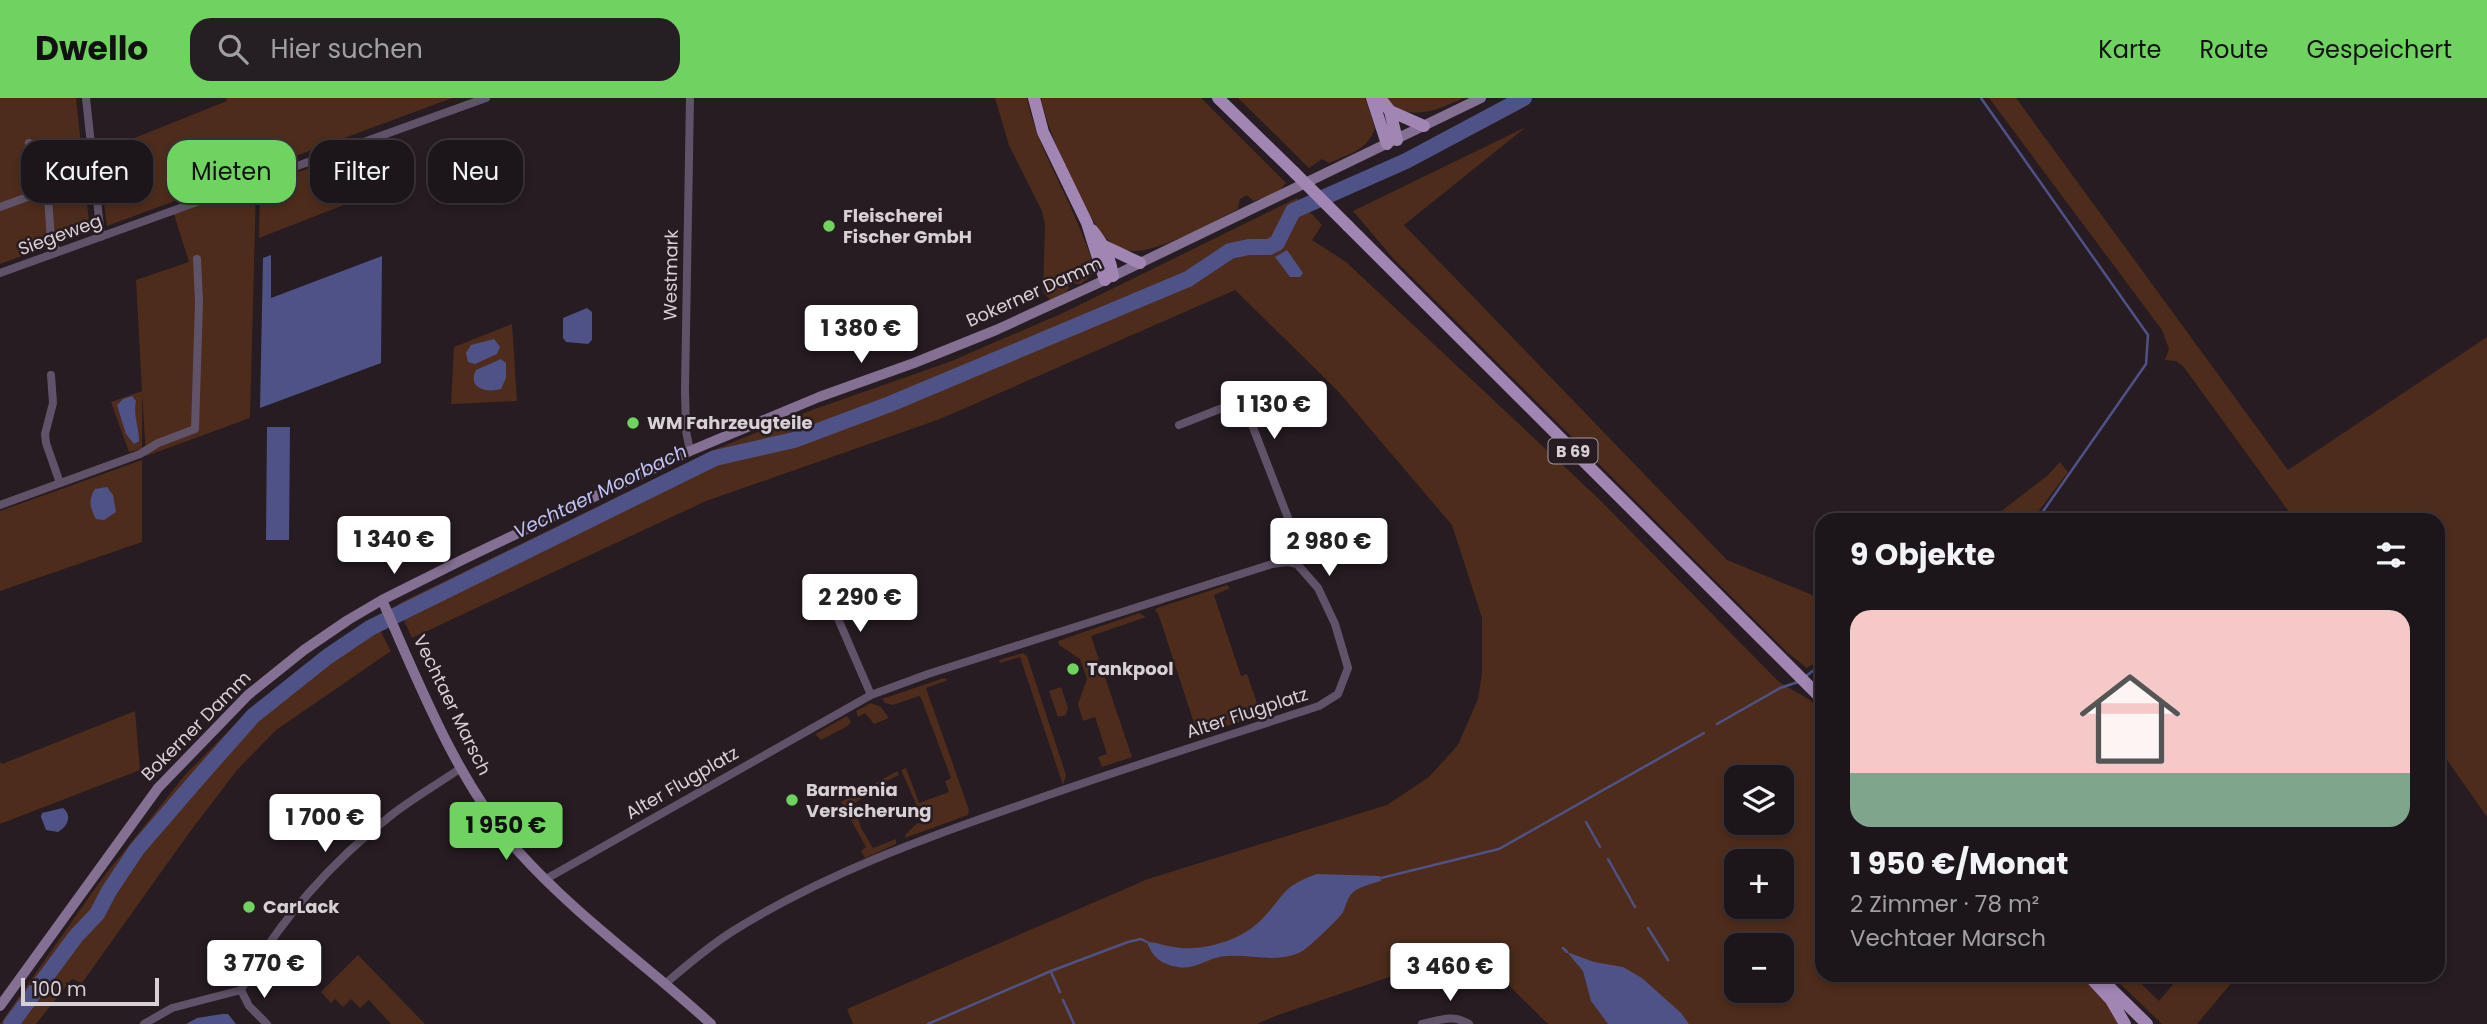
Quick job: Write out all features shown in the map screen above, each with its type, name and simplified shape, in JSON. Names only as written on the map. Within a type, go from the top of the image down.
[{"type":"main road","points":[[1034,98],[1043,132],[1087,223],[1109,278]]},
{"type":"main road","name":"B 69","points":[[1218,98],[1815,692]]},
{"type":"main road","points":[[1229,98],[1249,119],[1261,140]]},
{"type":"main road","points":[[1372,98],[1392,142]]},
{"type":"main road","points":[[1380,98],[1390,111],[1424,126]]},
{"type":"main road","name":"Bokerner Damm","points":[[0,1006],[158,788],[204,738],[248,695],[304,650],[382,600],[690,452],[819,397],[984,335],[1109,278],[1481,98]]},
{"type":"main road","points":[[1390,111],[1392,142]]},
{"type":"main road","points":[[1087,223],[1104,246],[1109,278]]},
{"type":"main road","points":[[1104,246],[1140,263]]},
{"type":"main road","name":"Vechtaer Marsch","points":[[382,600],[461,768],[517,850],[566,899],[711,1024]]},
{"type":"main road","points":[[2094,982],[2111,1000],[2125,1024]]},
{"type":"main road","points":[[2104,982],[2147,1024]]},
{"type":"street","points":[[86,98],[101,237]]},
{"type":"street","name":"Siegeweg","points":[[0,273],[486,98]]},
{"type":"street","name":"Westmark","points":[[690,98],[685,389],[686,431],[690,452]]},
{"type":"street","points":[[0,207],[21,199]]},
{"type":"street","points":[[48,203],[51,240],[58,252]]},
{"type":"street","points":[[0,505],[140,454],[158,443],[195,429],[199,302],[197,259]]},
{"type":"street","points":[[51,375],[53,403],[45,434],[60,483]]},
{"type":"street","points":[[1179,425],[1230,405],[1242,407],[1249,417],[1295,536],[1294,548],[1288,562]]},
{"type":"street","name":"Alter Flugplatz","points":[[546,879],[872,695],[928,674],[1272,564],[1297,564],[1318,588],[1335,624],[1348,668],[1338,694],[1320,706],[1068,788],[943,832],[862,865],[782,902],[739,927],[666,983]]},
{"type":"street","points":[[822,588],[872,695]]},
{"type":"street","points":[[144,1024],[172,1008],[241,989],[290,915],[314,886],[351,849],[395,812],[461,768]]},
{"type":"street","points":[[241,989],[249,1006],[267,1024]]},
{"type":"street","points":[[1422,1024],[1450,1017],[1459,1018],[1469,1024]]},
{"type":"shaded area","points":[[0,98],[76,98],[80,140],[21,140],[21,203],[87,203],[90,231],[0,264]]},
{"type":"shaded area","points":[[226,98],[452,98],[339,140],[310,140],[310,151],[296,156],[296,140],[167,140],[169,203],[107,226],[104,203],[153,203],[153,140],[130,140],[227,101]]},
{"type":"shaded area","points":[[995,98],[1027,98],[1037,132],[1091,257],[1092,275],[1081,284],[1075,284],[1071,280],[1067,282],[1069,288],[1066,292],[1050,300],[1043,292],[1045,225],[1042,211],[1009,145]]},
{"type":"shaded area","points":[[1041,98],[1201,98],[1286,183],[1275,192],[1257,200],[1253,201],[1247,195],[1240,199],[1238,209],[1172,241],[1145,250],[1122,249],[1106,238],[1087,210],[1058,150]]},
{"type":"shaded area","points":[[1238,98],[1365,98],[1375,128],[1368,141],[1357,150],[1329,163],[1322,159],[1309,168]]},
{"type":"shaded area","points":[[1386,98],[1463,98],[1433,110],[1413,113],[1394,106]]},
{"type":"shaded area","points":[[1989,98],[2016,98],[2288,470],[2487,337],[2487,817],[2445,757],[2445,513],[2290,513],[2183,366],[2176,361],[2165,360],[2169,349],[2162,330]]},
{"type":"shaded area","points":[[1526,127],[1404,225],[1727,560],[1815,596],[1815,663],[1807,668],[1788,653],[1392,257],[1353,211]]},
{"type":"shaded area","points":[[310,168],[310,203],[349,203],[259,238],[260,203],[296,203],[296,173]]},
{"type":"shaded area","points":[[1297,198],[1322,225],[1312,240],[1346,262],[1599,499],[1779,682],[1815,705],[1815,982],[2087,982],[2110,1008],[2119,1024],[1548,1024],[1472,949],[1257,1024],[853,1024],[847,1009],[1148,879],[1387,805],[1429,777],[1458,745],[1478,699],[1482,673],[1482,618],[1452,525],[1337,390],[1235,290],[940,419],[706,501],[412,638],[397,605],[711,451],[812,410],[949,362],[1063,313]]},
{"type":"shaded area","points":[[207,203],[256,203],[250,418],[146,456],[142,392],[142,449],[129,452],[111,402],[142,391],[136,280],[189,262],[174,214]]},
{"type":"shaded area","points":[[512,324],[517,401],[451,404],[454,347]]},
{"type":"shaded area","points":[[142,460],[142,542],[0,591],[0,511]]},
{"type":"shaded area","points":[[2060,462],[2068,472],[2037,513],[1999,513],[2048,475]]},
{"type":"shaded area","points":[[1227,585],[1230,588],[1214,595],[1241,676],[1247,674],[1261,715],[1198,735],[1158,613],[1155,611],[1157,608]]},
{"type":"shaded area","points":[[1139,613],[1146,617],[1091,636],[1132,757],[1102,767],[1098,757],[1107,754],[1095,717],[1083,721],[1078,704],[1087,679],[1080,659],[1059,645],[1058,641]]},
{"type":"shaded area","points":[[374,619],[391,651],[276,730],[237,770],[82,983],[72,979],[36,1024],[0,1024],[101,880],[185,775],[243,716],[301,667]]},
{"type":"shaded area","points":[[1023,653],[1027,656],[1066,775],[1063,785],[1020,657],[1000,663],[999,660]]},
{"type":"shaded area","points":[[944,678],[948,680],[926,688],[969,810],[968,815],[905,838],[917,823],[925,824],[901,770],[906,768],[919,803],[949,792],[945,781],[951,778],[921,698],[919,696],[893,705],[882,699]]},
{"type":"shaded area","points":[[1061,687],[1068,708],[1066,715],[1058,717],[1049,691]]},
{"type":"shaded area","points":[[871,703],[881,707],[889,718],[874,724],[865,713],[858,717],[856,711]]},
{"type":"shaded area","points":[[135,711],[140,770],[0,824],[0,762],[2,764]]},
{"type":"shaded area","points":[[847,716],[851,722],[846,727],[821,740],[815,734]]},
{"type":"shaded area","points":[[897,771],[899,775],[878,785],[854,804],[861,828],[873,848],[896,839],[896,844],[865,858],[861,851],[866,847],[841,802]]},
{"type":"shaded area","points":[[358,955],[425,1024],[391,1024],[369,1000],[360,1008],[351,999],[343,1007],[335,999],[331,1003],[321,992]]},
{"type":"shaded area","points":[[2118,982],[2139,982],[2159,1001],[2175,982],[2232,982],[2197,1024],[2162,1024]]},
{"type":"water","points":[[1287,250],[1303,273],[1300,277],[1290,277],[1275,257]]},
{"type":"water","points":[[271,255],[271,298],[382,256],[381,363],[260,408],[263,258]]},
{"type":"water","points":[[587,308],[592,312],[592,340],[588,344],[566,342],[563,338],[563,318]]},
{"type":"water","points":[[494,339],[500,347],[497,354],[475,364],[468,362],[466,353],[471,345]]},
{"type":"water","points":[[501,359],[506,363],[506,378],[501,389],[485,390],[476,385],[476,370]]},
{"type":"water","points":[[132,396],[136,401],[139,441],[134,444],[126,434],[117,405]]},
{"type":"water","points":[[267,427],[290,427],[289,540],[266,540]]},
{"type":"water","points":[[107,487],[113,495],[116,512],[104,520],[96,519],[91,508],[91,497],[95,489]]},
{"type":"water","points":[[63,808],[68,814],[64,827],[58,832],[46,830],[42,813]]},
{"type":"water","points":[[1317,874],[1380,876],[1381,881],[1353,892],[1336,920],[1308,947],[1294,955],[1273,958],[1219,957],[1184,968],[1162,962],[1149,947],[1147,942],[1196,948],[1231,939],[1260,921],[1289,888]]},
{"type":"water","points":[[1567,952],[1594,962],[1623,967],[1642,978],[1681,1013],[1689,1024],[1608,1024],[1591,1001],[1583,971]]},
{"type":"water","points":[[228,1014],[236,1024],[186,1024],[197,1018]]},
{"type":"waterway","name":"Vechtaer Moorbach","points":[[11,1024],[76,936],[97,914],[137,849],[253,716],[327,657],[370,628],[715,458],[794,440],[890,404],[1188,279],[1230,251],[1269,247],[1277,243],[1293,211],[1406,161],[1524,98]]},
{"type":"waterway","points":[[1981,98],[2148,335],[2146,364],[2042,513]]},
{"type":"waterway","points":[[1806,676],[1815,669]]},
{"type":"waterway","points":[[1717,724],[1780,688],[1798,682]]},
{"type":"waterway","points":[[1381,878],[1499,849],[1704,733]]},
{"type":"waterway","points":[[1586,822],[1600,847]]},
{"type":"waterway","points":[[1608,859],[1635,907]]},
{"type":"waterway","points":[[1648,928],[1668,960]]},
{"type":"waterway","points":[[928,1024],[1051,971],[1128,942],[1141,939],[1147,942]]},
{"type":"waterway","points":[[1563,948],[1567,952]]},
{"type":"waterway","points":[[1051,972],[1060,992]]},
{"type":"waterway","points":[[1063,1000],[1074,1024]]},
{"type":"place","name":"Fleischerei Fischer GmbH","points":[[829,226]]},
{"type":"place","name":"WM Fahrzeugteile","points":[[633,423]]},
{"type":"place","name":"Tankpool","points":[[1073,669]]},
{"type":"place","name":"Barmenia Versicherung","points":[[792,800]]},
{"type":"place","name":"CarLack","points":[[249,907]]}]
